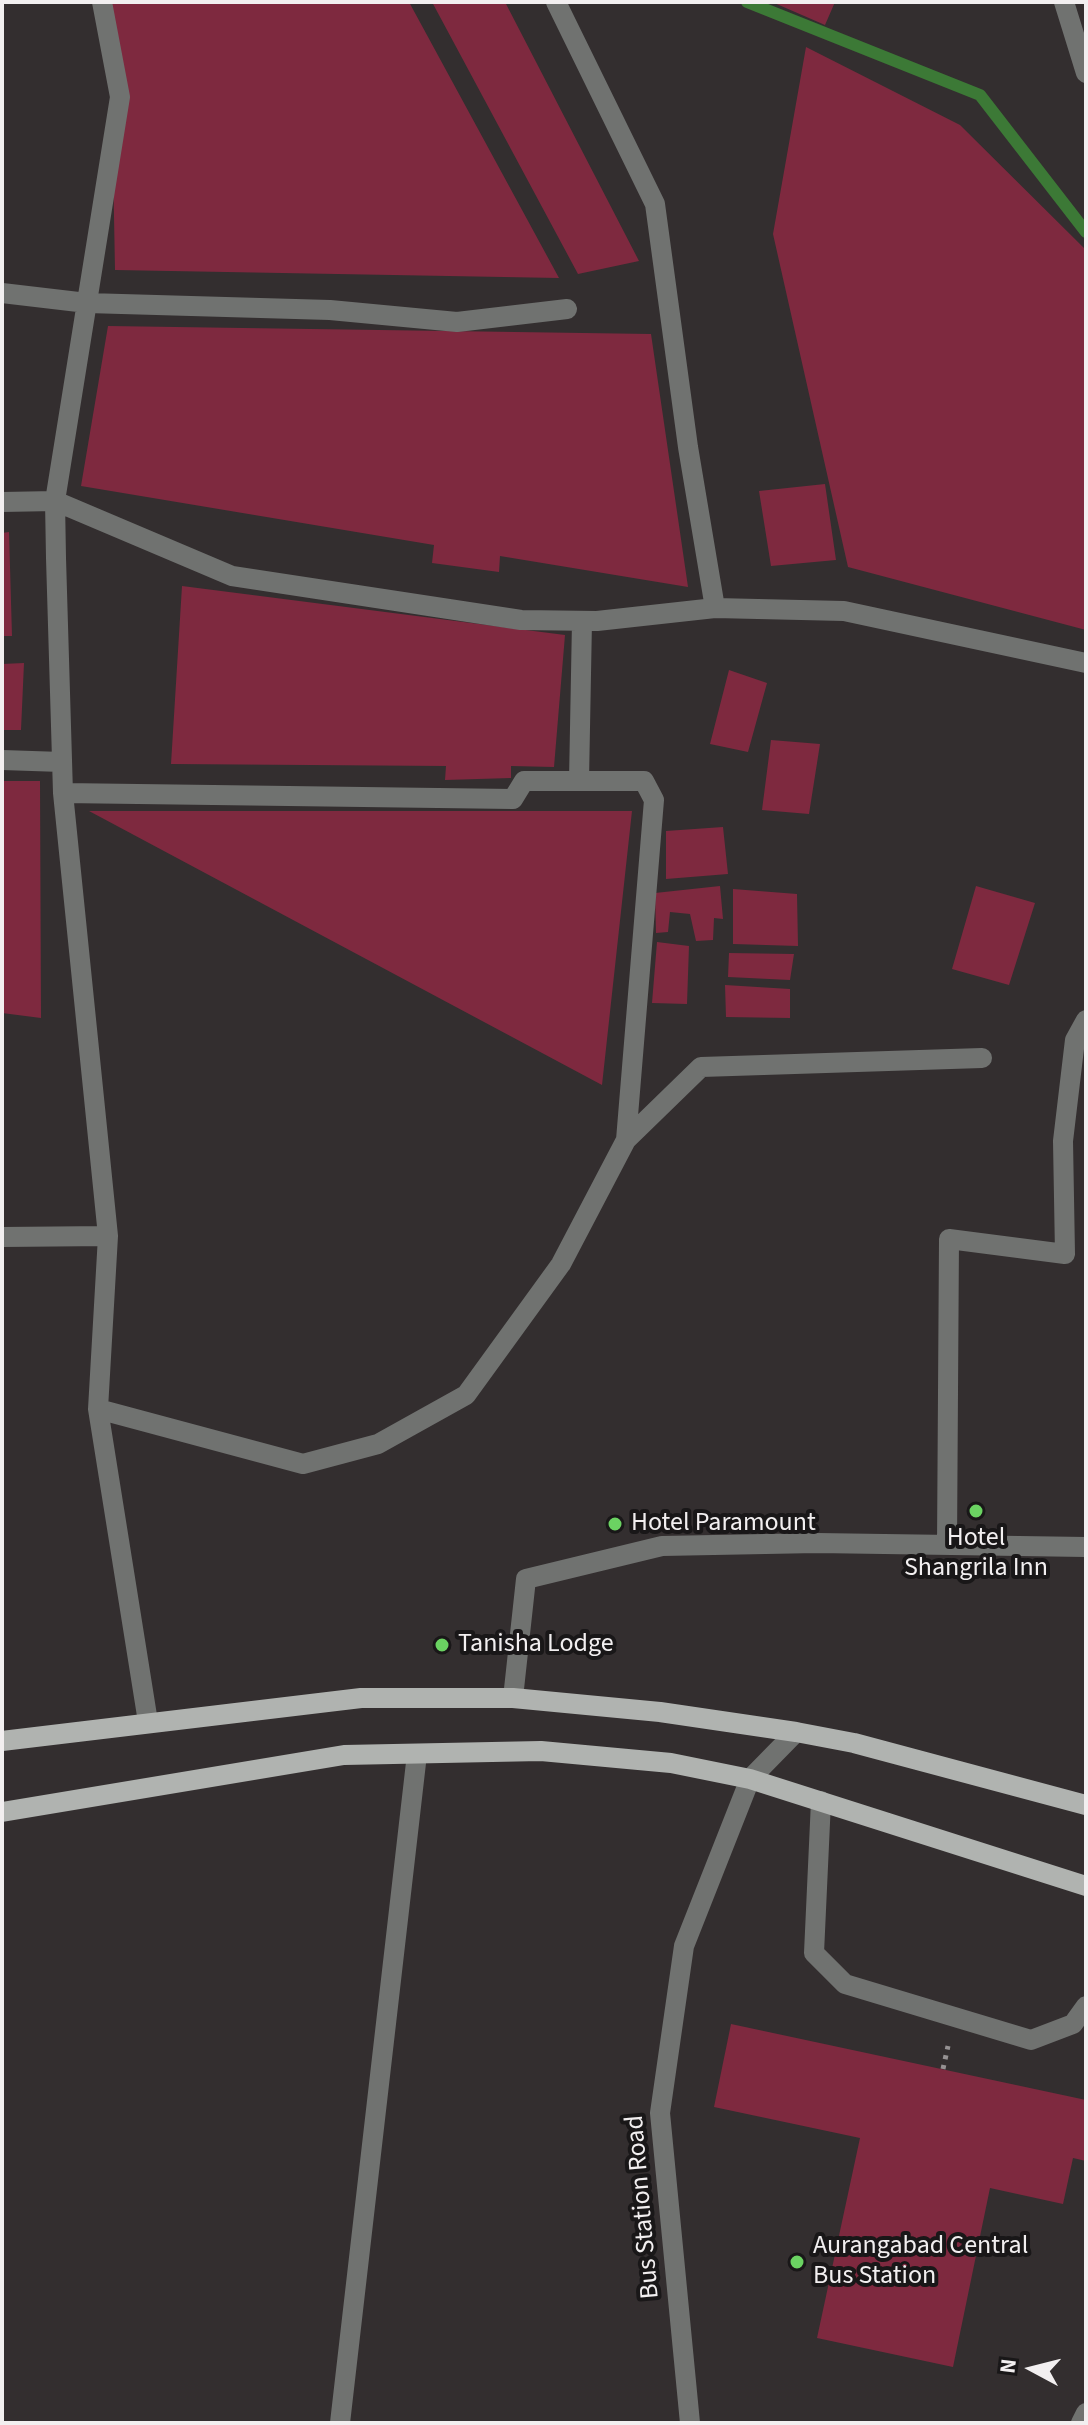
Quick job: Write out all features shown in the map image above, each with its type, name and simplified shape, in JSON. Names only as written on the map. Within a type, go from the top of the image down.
[{"type":"main road","points":[[2,1741],[361,1698],[513,1698],[660,1712],[796,1732],[854,1743],[1086,1805]]},
{"type":"main road","points":[[2,1812],[344,1755],[541,1751],[671,1763],[750,1779],[1086,1886]]},
{"type":"street","points":[[102,2],[120,97],[55,501],[63,793],[108,1236],[98,1409],[148,1722]]},
{"type":"street","points":[[556,2],[655,204],[688,447],[715,608]]},
{"type":"street","points":[[1064,2],[1086,73]]},
{"type":"street","points":[[2,293],[87,303],[330,310],[457,322],[567,309]]},
{"type":"street","points":[[2,502],[55,501],[232,576],[521,620],[582,621],[715,608],[844,611],[1086,663]]},
{"type":"street","points":[[579,781],[582,621]]},
{"type":"street","points":[[2,760],[62,762]]},
{"type":"street","points":[[63,793],[513,799],[524,781],[644,781],[654,800],[626,1140]]},
{"type":"street","points":[[947,1545],[949,1239],[1065,1254],[1063,1141],[1075,1040],[1086,1020]]},
{"type":"street","points":[[98,1409],[303,1464],[378,1444],[466,1395],[561,1264],[626,1140],[701,1067],[982,1058]]},
{"type":"street","points":[[2,1237],[108,1236]]},
{"type":"street","points":[[513,1698],[526,1579],[662,1546],[1086,1547]]},
{"type":"street","name":"Bus Station Road","points":[[690,2423],[660,2113],[684,1946],[750,1779],[796,1732]]},
{"type":"street","points":[[340,2423],[417,1754]]},
{"type":"street","points":[[821,1801],[814,1953],[845,1984],[1031,2040],[1073,2024],[1086,2006]]},
{"type":"street","points":[[1081,2423],[1086,2413]]},
{"type":"building","points":[[110,2],[409,2],[559,278],[115,270]]},
{"type":"building","points":[[432,2],[505,2],[639,261],[578,274]]},
{"type":"building","points":[[772,2],[835,2],[825,25]]},
{"type":"building","points":[[806,47],[960,125],[1086,250],[1086,630],[848,567],[773,234]]},
{"type":"building","points":[[108,326],[651,334],[688,587],[500,556],[499,572],[432,563],[434,545],[81,486]]},
{"type":"building","points":[[825,484],[836,560],[771,566],[759,491]]},
{"type":"building","points":[[9,532],[12,636],[2,636],[2,533]]},
{"type":"building","points":[[182,586],[565,635],[554,767],[511,766],[511,778],[445,780],[446,766],[171,764]]},
{"type":"building","points":[[24,663],[21,730],[2,730],[2,664]]},
{"type":"building","points":[[729,670],[767,683],[748,752],[710,744]]},
{"type":"building","points":[[771,740],[820,744],[809,814],[762,810]]},
{"type":"building","points":[[2,781],[40,781],[41,1018],[2,1013]]},
{"type":"building","points":[[89,811],[632,811],[602,1085]]},
{"type":"building","points":[[723,827],[728,874],[666,879],[666,831]]},
{"type":"building","points":[[720,886],[723,919],[714,918],[713,940],[696,941],[690,914],[670,912],[668,932],[656,933],[655,893]]},
{"type":"building","points":[[976,886],[1035,903],[1009,985],[952,969]]},
{"type":"building","points":[[733,889],[797,894],[798,946],[733,944]]},
{"type":"building","points":[[657,942],[689,946],[687,1004],[652,1003]]},
{"type":"building","points":[[729,953],[794,954],[790,980],[728,977]]},
{"type":"building","points":[[725,985],[790,989],[790,1018],[726,1017]]},
{"type":"building","points":[[731,2024],[1086,2100],[1086,2161],[1073,2158],[1063,2204],[990,2188],[953,2367],[817,2338],[860,2138],[714,2107]]},
{"type":"waterway","points":[[747,2],[980,95],[1086,232]]},
{"type":"place","name":"Hotel Shangrila Inn","points":[[976,1511]]},
{"type":"place","name":"Hotel Paramount","points":[[615,1524]]},
{"type":"place","name":"Tanisha Lodge","points":[[442,1645]]},
{"type":"place","name":"Aurangabad Central Bus Station","points":[[797,2262]]}]
